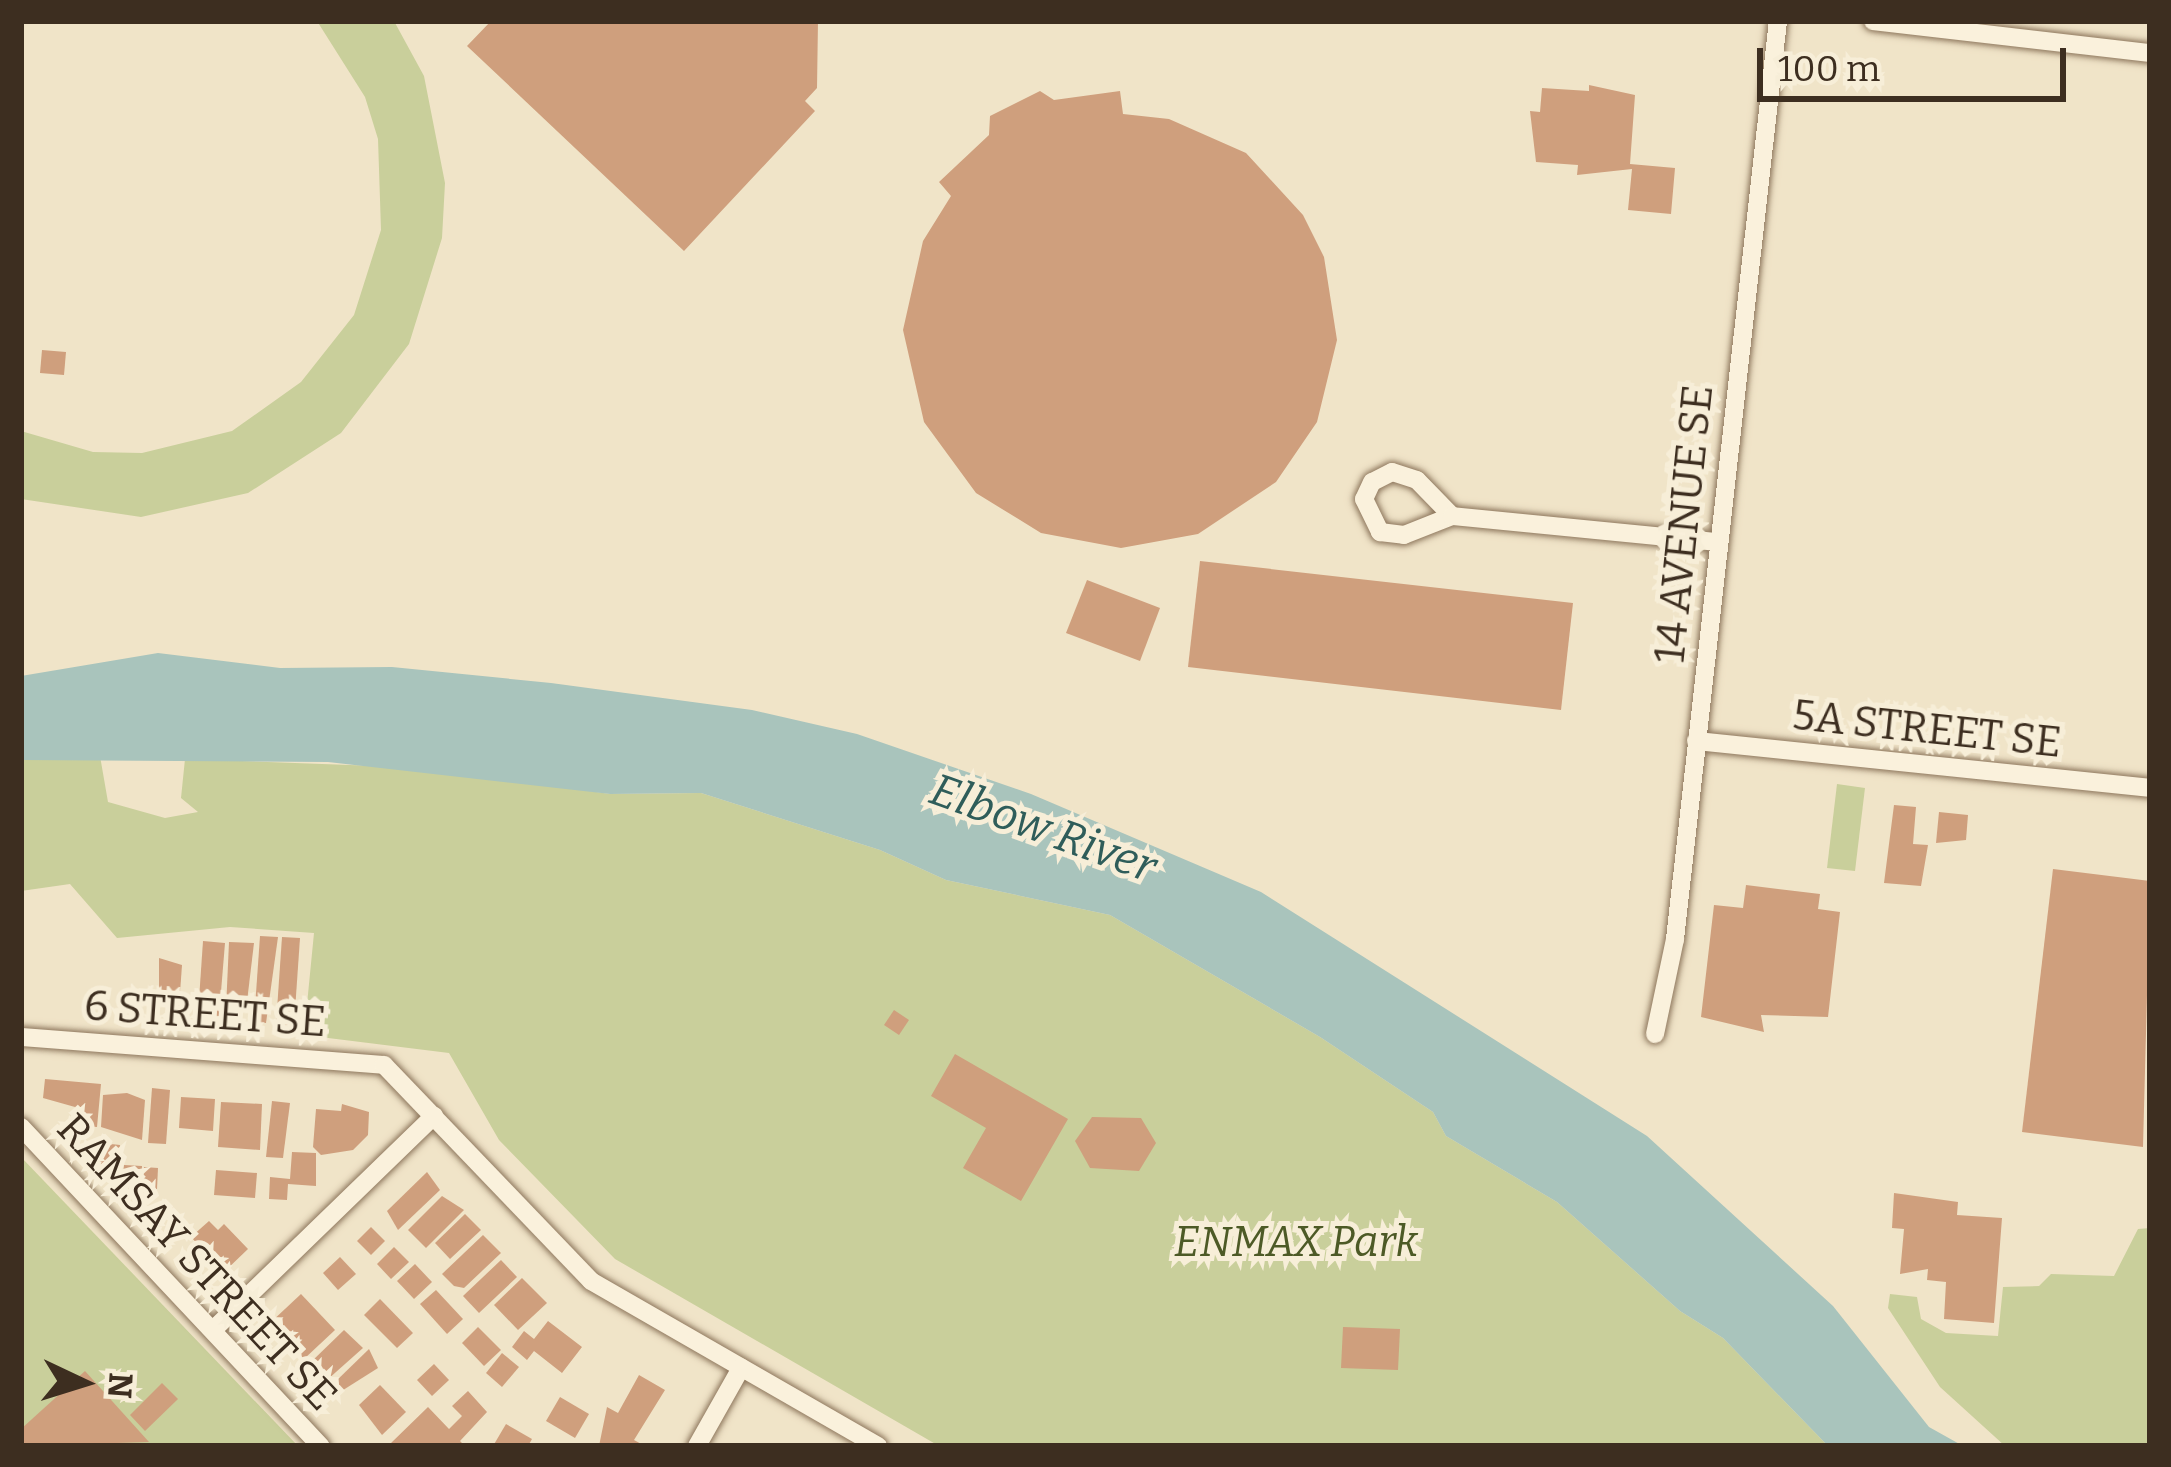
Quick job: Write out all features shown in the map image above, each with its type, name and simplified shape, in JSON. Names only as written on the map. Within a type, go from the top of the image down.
[{"type":"street","name":"14 AVENUE SE","points":[[1655,1034],[1666,1004],[1778,21]]},
{"type":"street","points":[[1874,21],[2150,53]]},
{"type":"street","points":[[1452,516],[1417,480],[1392,472],[1372,482],[1364,499],[1380,532],[1404,535],[1452,516],[1718,542]]},
{"type":"street","name":"5A STREET SE","points":[[1696,741],[2150,788]]},
{"type":"street","name":"6 STREET SE","points":[[21,1037],[384,1065],[434,1116]]},
{"type":"street","points":[[213,1330],[434,1116],[591,1281],[878,1446]]},
{"type":"street","name":"RAMSAY STREET SE","points":[[21,1127],[321,1446]]},
{"type":"street","points":[[697,1446],[741,1369]]},
{"type":"green space","points":[[317,21],[394,21],[424,76],[445,183],[442,238],[409,344],[341,433],[248,493],[141,517],[21,499],[21,431],[93,452],[142,453],[232,431],[301,382],[354,315],[381,230],[378,139],[365,97]]},
{"type":"green space","name":"ENMAX Park","points":[[100,756],[108,802],[165,818],[198,812],[181,798],[185,759],[432,768],[610,794],[701,793],[880,850],[946,880],[1110,915],[1320,1037],[1433,1112],[1446,1136],[1557,1202],[1680,1311],[1723,1338],[1828,1446],[939,1446],[615,1259],[499,1140],[449,1053],[304,1035],[314,933],[230,927],[117,938],[70,884],[21,891],[21,760]]},
{"type":"green space","points":[[1837,784],[1865,788],[1855,871],[1827,868]]},
{"type":"green space","points":[[21,1157],[298,1446],[21,1446]]},
{"type":"green space","points":[[2150,1228],[2150,1446],[2005,1446],[1940,1387],[1888,1308],[1890,1294],[1917,1297],[1921,1319],[1946,1333],[1998,1336],[2003,1287],[2039,1286],[2051,1274],[2114,1276],[2138,1229]]},
{"type":"water","name":"Elbow River","points":[[158,653],[280,668],[392,667],[752,710],[857,734],[1031,794],[1261,892],[1647,1136],[1833,1306],[1929,1427],[1963,1446],[1828,1446],[1723,1338],[1680,1311],[1557,1202],[1446,1136],[1433,1112],[1320,1037],[1110,915],[946,880],[880,850],[701,793],[610,794],[328,762],[21,760],[21,676]]},
{"type":"building","points":[[491,21],[818,21],[817,88],[805,101],[815,111],[684,251],[467,46]]},
{"type":"building","points":[[1589,85],[1635,95],[1630,164],[1675,168],[1671,214],[1628,210],[1632,169],[1577,175],[1578,165],[1536,162],[1530,111],[1540,112],[1542,88],[1589,91]]},
{"type":"building","points":[[1040,91],[1054,100],[1120,91],[1123,114],[1169,119],[1246,153],[1303,215],[1324,257],[1337,340],[1317,422],[1276,482],[1198,534],[1121,548],[1041,533],[976,493],[924,422],[903,330],[923,241],[951,196],[939,182],[989,135],[990,116]]},
{"type":"building","points":[[42,350],[66,352],[64,375],[40,373]]},
{"type":"building","points":[[1200,561],[1573,603],[1561,710],[1188,667]]},
{"type":"building","points":[[1087,580],[1160,608],[1140,661],[1066,633]]},
{"type":"building","points":[[1894,805],[1916,807],[1913,844],[1928,845],[1921,886],[1884,883]]},
{"type":"building","points":[[1939,812],[1968,815],[1966,840],[1936,843]]},
{"type":"building","points":[[2053,869],[2150,881],[2143,1147],[2022,1132]]},
{"type":"building","points":[[1746,885],[1820,894],[1818,909],[1840,912],[1828,1017],[1761,1015],[1764,1032],[1701,1017],[1714,905],[1743,908]]},
{"type":"building","points":[[260,936],[278,937],[266,1023],[254,1022]]},
{"type":"building","points":[[282,937],[300,938],[294,1025],[276,1024]]},
{"type":"building","points":[[203,941],[225,943],[219,1016],[198,1014]]},
{"type":"building","points":[[229,942],[254,943],[246,1010],[226,1009]]},
{"type":"building","points":[[159,958],[182,965],[179,1007],[159,1005]]},
{"type":"building","points":[[894,1010],[909,1020],[899,1035],[884,1025]]},
{"type":"building","points":[[955,1054],[1068,1119],[1021,1201],[963,1168],[986,1128],[931,1096]]},
{"type":"building","points":[[45,1079],[101,1084],[97,1127],[73,1125],[75,1107],[43,1098]]},
{"type":"building","points":[[152,1088],[170,1090],[166,1144],[148,1143]]},
{"type":"building","points":[[127,1093],[145,1100],[142,1140],[101,1127],[103,1095]]},
{"type":"building","points":[[181,1097],[215,1099],[213,1131],[179,1128]]},
{"type":"building","points":[[272,1101],[290,1103],[283,1158],[266,1157]]},
{"type":"building","points":[[221,1102],[262,1104],[260,1150],[218,1147]]},
{"type":"building","points":[[342,1104],[369,1112],[368,1135],[353,1150],[321,1155],[313,1147],[316,1109],[341,1111]]},
{"type":"building","points":[[1092,1117],[1141,1118],[1156,1143],[1139,1171],[1090,1168],[1075,1141]]},
{"type":"building","points":[[102,1143],[120,1145],[119,1166],[100,1164]]},
{"type":"building","points":[[292,1152],[316,1153],[316,1186],[288,1184],[287,1200],[269,1199],[270,1177],[290,1179]]},
{"type":"building","points":[[124,1165],[142,1166],[141,1187],[122,1186]]},
{"type":"building","points":[[144,1167],[158,1168],[157,1189],[143,1188]]},
{"type":"building","points":[[216,1170],[257,1173],[255,1198],[214,1195]]},
{"type":"building","points":[[427,1172],[440,1190],[398,1230],[387,1211]]},
{"type":"building","points":[[1894,1193],[1958,1202],[1957,1215],[2002,1218],[1994,1323],[1944,1319],[1946,1282],[1927,1280],[1928,1269],[1900,1274],[1904,1229],[1892,1228]]},
{"type":"building","points":[[442,1196],[464,1210],[426,1248],[408,1230]]},
{"type":"building","points":[[465,1214],[481,1230],[450,1259],[435,1243]]},
{"type":"building","points":[[209,1221],[218,1230],[224,1224],[248,1249],[224,1272],[191,1237]]},
{"type":"building","points":[[371,1227],[385,1241],[371,1255],[357,1241]]},
{"type":"building","points":[[483,1235],[501,1253],[464,1288],[454,1286],[442,1274]]},
{"type":"building","points":[[394,1247],[409,1262],[391,1279],[377,1264]]},
{"type":"building","points":[[340,1257],[356,1274],[338,1290],[323,1273]]},
{"type":"building","points":[[501,1260],[517,1277],[479,1313],[463,1296]]},
{"type":"building","points":[[415,1264],[432,1282],[414,1299],[397,1281]]},
{"type":"building","points":[[522,1278],[547,1303],[518,1330],[494,1305]]},
{"type":"building","points":[[436,1290],[463,1319],[447,1334],[420,1304]]},
{"type":"building","points":[[301,1294],[335,1330],[304,1359],[270,1323]]},
{"type":"building","points":[[380,1299],[413,1333],[397,1348],[364,1315]]},
{"type":"building","points":[[548,1321],[582,1347],[562,1373],[534,1351],[527,1360],[512,1347],[524,1331],[534,1339]]},
{"type":"building","points":[[478,1327],[501,1350],[484,1366],[462,1343]]},
{"type":"building","points":[[1343,1327],[1400,1329],[1398,1370],[1341,1368]]},
{"type":"building","points":[[344,1330],[363,1348],[327,1380],[310,1363]]},
{"type":"building","points":[[369,1349],[378,1368],[340,1392],[333,1384]]},
{"type":"building","points":[[502,1353],[519,1367],[502,1387],[486,1373]]},
{"type":"building","points":[[434,1364],[449,1380],[432,1396],[417,1380]]},
{"type":"building","points":[[85,1371],[149,1442],[21,1446],[21,1429]]},
{"type":"building","points":[[639,1375],[665,1390],[634,1440],[645,1446],[599,1446],[607,1407],[618,1413]]},
{"type":"building","points":[[162,1383],[178,1399],[145,1431],[130,1415]]},
{"type":"building","points":[[380,1385],[406,1412],[382,1435],[359,1405]]},
{"type":"building","points":[[468,1391],[487,1412],[460,1441],[465,1446],[391,1443],[428,1407],[449,1429],[462,1416],[452,1406]]},
{"type":"building","points":[[560,1397],[589,1414],[575,1438],[546,1421]]},
{"type":"building","points":[[506,1424],[532,1439],[528,1446],[493,1446]]}]
